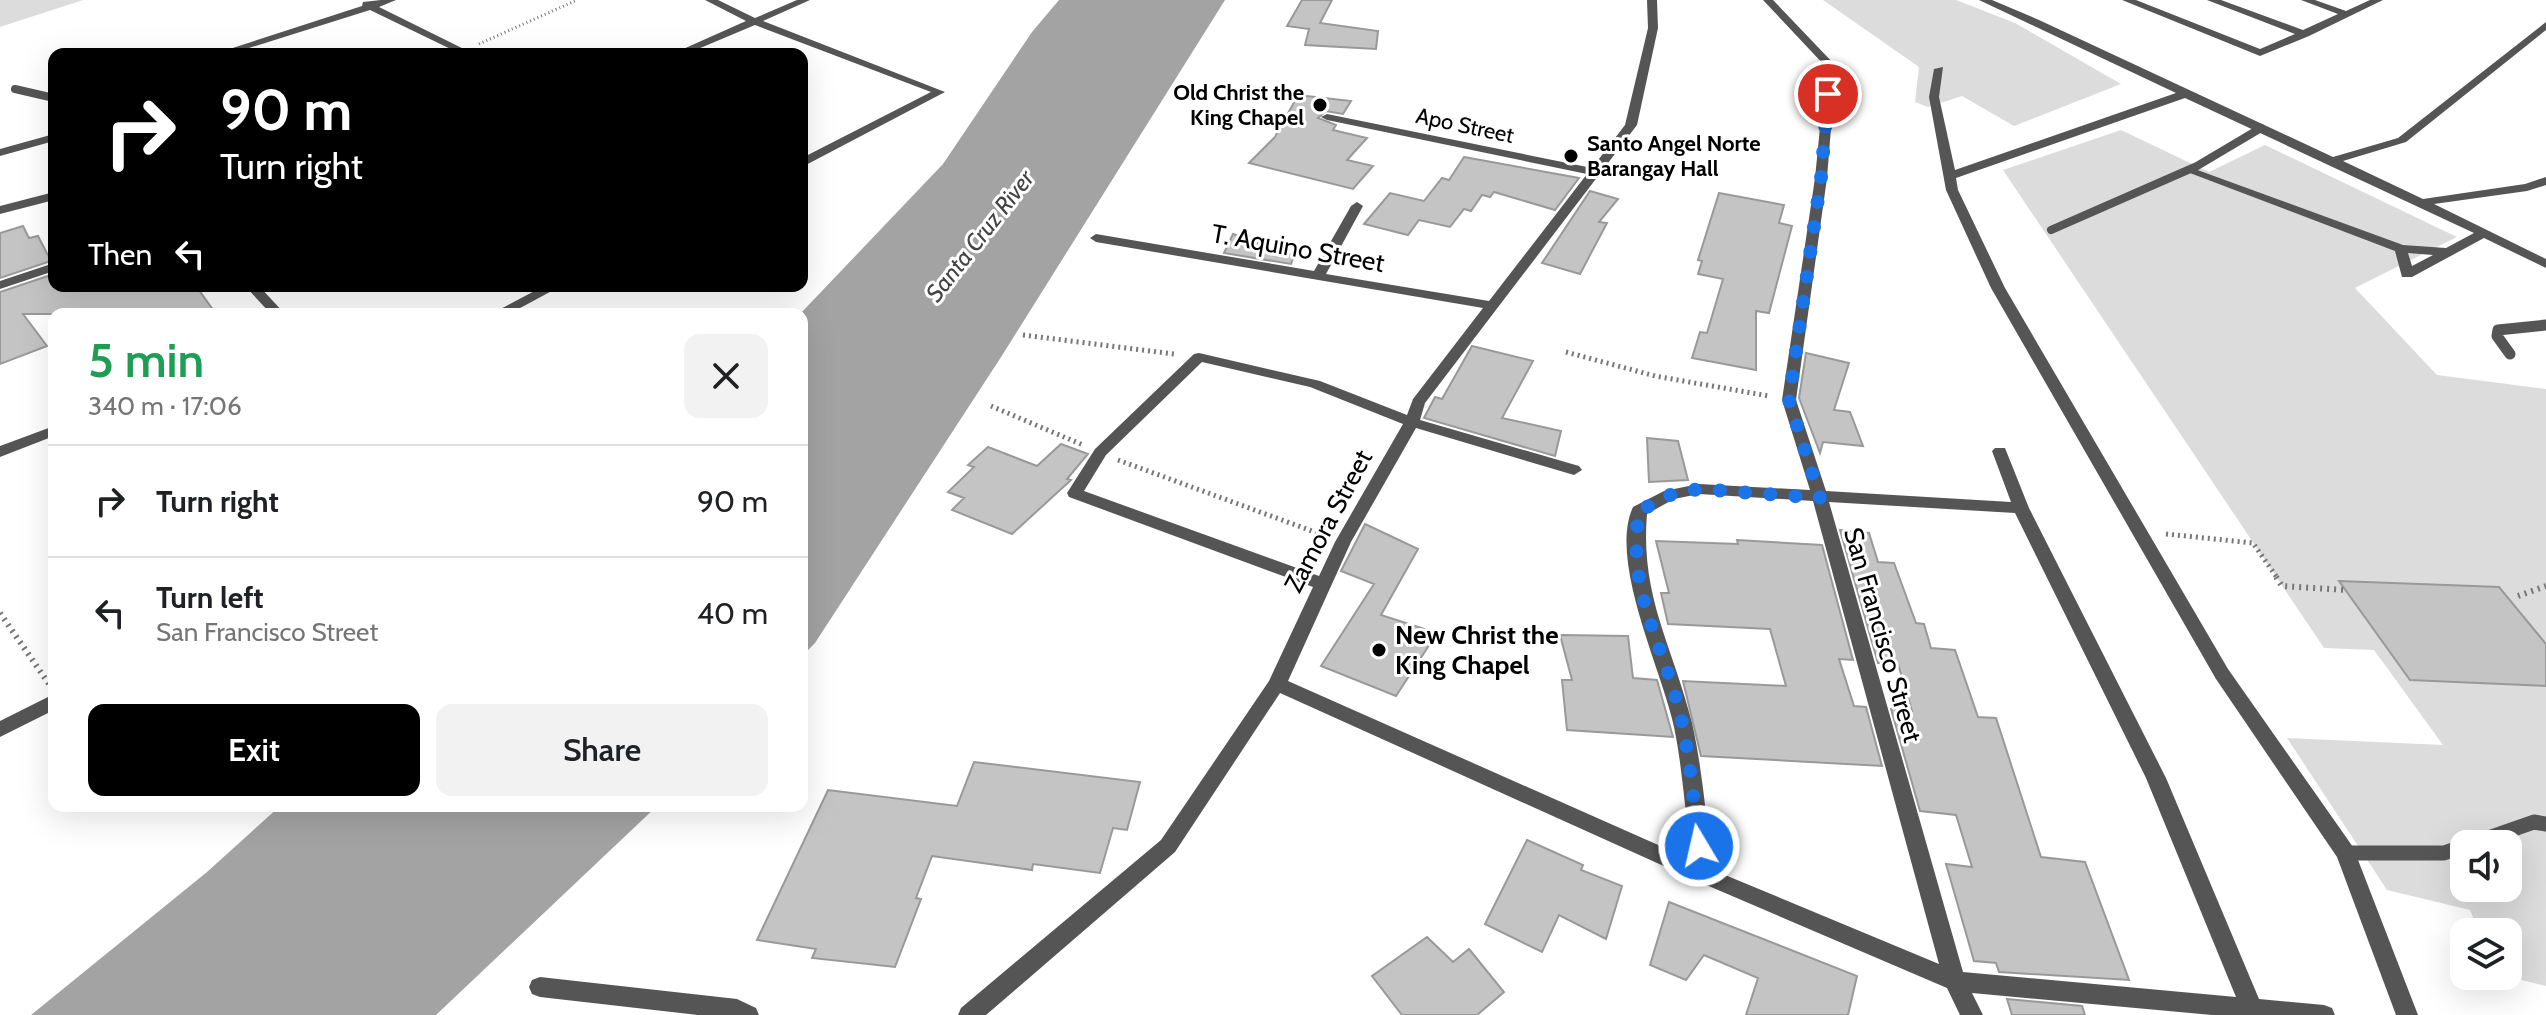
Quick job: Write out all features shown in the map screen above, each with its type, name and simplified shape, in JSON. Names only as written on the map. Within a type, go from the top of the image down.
[{"type":"street","points":[[357,0],[458,48]]},
{"type":"street","points":[[238,48],[391,0]]},
{"type":"street","points":[[710,0],[756,22],[940,92],[808,160]]},
{"type":"street","points":[[692,48],[805,0]]},
{"type":"street","name":"Zamora Street","points":[[975,1013],[1168,846],[1277,684],[1343,542],[1412,422],[1418,402],[1631,125],[1653,28],[1652,0]]},
{"type":"street","points":[[1769,0],[1788,0]]},
{"type":"street","name":"San Francisco Street","points":[[1769,0],[1831,66],[1821,178],[1789,400],[1820,498],[1955,981],[1972,1015]]},
{"type":"street","points":[[1984,0],[2046,25],[2185,94],[2335,160],[2546,264]]},
{"type":"street","points":[[2127,0],[2260,53],[2378,0]]},
{"type":"street","points":[[2212,0],[2305,34]]},
{"type":"street","points":[[2306,0],[2346,14]]},
{"type":"street","points":[[2335,160],[2402,140],[2546,25]]},
{"type":"street","points":[[1939,69],[1934,97],[1952,190],[1998,288],[2222,674],[2346,853],[2407,1015]]},
{"type":"street","points":[[1950,176],[2185,94]]},
{"type":"street","name":"Apo Street","points":[[1327,117],[1596,172]]},
{"type":"street","points":[[0,153],[48,139]]},
{"type":"street","points":[[2188,170],[2401,249],[2449,252]]},
{"type":"street","points":[[2424,202],[2527,187],[2546,181]]},
{"type":"street","points":[[0,210],[48,198]]},
{"type":"street","points":[[1319,275],[1357,206]]},
{"type":"street","points":[[2401,249],[2407,274],[2484,233]]},
{"type":"street","name":"T. Aquino Street","points":[[1096,238],[1493,306]]},
{"type":"street","points":[[0,285],[48,269]]},
{"type":"street","points":[[258,292],[272,308]]},
{"type":"street","points":[[510,308],[542,292]]},
{"type":"street","points":[[1322,584],[1075,493],[1100,452],[1199,357],[1315,384],[1412,422],[1574,470]]},
{"type":"street","points":[[0,452],[48,433]]},
{"type":"street","points":[[2000,451],[2021,508],[2156,778],[2252,1010]]},
{"type":"street","points":[[1704,875],[1678,707],[1642,603],[1634,545],[1639,511],[1670,495],[1699,489],[2021,508]]},
{"type":"street","points":[[1277,684],[1704,875],[1955,981],[2324,1015]]},
{"type":"street","points":[[0,730],[48,704]]},
{"type":"street","points":[[540,987],[737,1009],[748,1015]]},
{"type":"lane","points":[[15,89],[48,97]]},
{"type":"lane","points":[[2051,230],[2188,170],[2261,128]]},
{"type":"lane","points":[[2510,354],[2497,336],[2498,330],[2546,325]]},
{"type":"lane","points":[[2511,830],[2534,822],[2546,824]]},
{"type":"lane","points":[[2346,853],[2450,851]]},
{"type":"path","points":[[475,48],[577,0]]},
{"type":"path","points":[[1023,335],[1199,357]]},
{"type":"path","points":[[1566,352],[1655,376],[1789,400]]},
{"type":"path","points":[[991,406],[1100,452],[1343,542]]},
{"type":"path","points":[[2140,531],[2253,543],[2282,586],[2346,590]]},
{"type":"path","points":[[2518,596],[2544,590]]},
{"type":"path","points":[[0,613],[48,683]]},
{"type":"shaded area","points":[[0,0],[83,0],[0,27]]},
{"type":"shaded area","points":[[1823,0],[1956,0],[2015,23],[2121,84],[2014,126],[1962,96],[1928,107],[1915,102],[1919,67]]},
{"type":"shaded area","points":[[2121,130],[2209,172],[2265,145],[2457,237],[2355,288],[2437,375],[2546,389],[2546,986],[2522,980],[2522,918],[2473,918],[2470,910],[2387,890],[2287,738],[2443,745],[2374,650],[2324,648],[2003,170]]},
{"type":"water","name":"Santa Cruz River","points":[[1059,0],[1225,0],[1003,354],[808,650],[806,308],[943,164],[1032,32]]},
{"type":"water","points":[[273,812],[651,812],[436,1015],[31,1015],[207,872]]},
{"type":"building","points":[[1302,0],[1332,0],[1320,23],[1378,31],[1376,49],[1305,45],[1309,29],[1287,26]]},
{"type":"building","points":[[1298,95],[1351,101],[1343,114],[1326,111],[1318,118],[1336,125],[1333,130],[1367,138],[1347,160],[1373,166],[1353,189],[1249,163],[1275,137]]},
{"type":"building","points":[[1464,157],[1579,178],[1555,210],[1494,192],[1490,197],[1482,195],[1471,211],[1464,209],[1450,227],[1419,220],[1408,235],[1364,224],[1390,193],[1424,201],[1442,178],[1449,180]]},
{"type":"building","points":[[1590,191],[1618,199],[1599,222],[1607,223],[1580,274],[1542,263]]},
{"type":"building","points":[[1719,193],[1784,205],[1779,223],[1792,226],[1769,313],[1756,311],[1756,370],[1692,358],[1700,332],[1707,333],[1723,279],[1698,274],[1702,261],[1698,260]]},
{"type":"building","points":[[23,226],[29,238],[38,236],[48,255],[48,262],[0,278],[0,233]]},
{"type":"building","points":[[1233,234],[1294,256],[1291,264],[1224,253]]},
{"type":"building","points":[[48,276],[48,292],[200,292],[212,308],[48,308],[48,314],[23,314],[47,346],[0,364],[0,292]]},
{"type":"building","points":[[1472,346],[1533,361],[1502,418],[1561,431],[1555,456],[1424,418],[1435,397],[1442,399]]},
{"type":"building","points":[[1806,353],[1849,363],[1834,410],[1850,412],[1863,446],[1823,442],[1820,453],[1799,398]]},
{"type":"building","points":[[1647,438],[1678,441],[1688,480],[1649,482]]},
{"type":"building","points":[[1061,444],[1088,454],[1067,479],[1071,480],[1012,534],[952,510],[964,498],[948,492],[974,467],[968,465],[988,447],[1037,466]]},
{"type":"building","name":"New Christ the King Chapel","points":[[1365,524],[1418,549],[1381,615],[1437,633],[1396,696],[1321,666],[1374,584],[1341,571]]},
{"type":"building","points":[[1840,530],[1869,533],[1878,562],[1894,563],[1916,623],[1924,624],[1931,648],[1955,650],[1978,717],[1996,718],[2041,857],[2085,862],[2129,980],[1999,972],[1996,963],[1974,961],[1946,864],[1972,867],[1956,815],[1920,811],[1891,709],[1912,711],[1898,664],[1878,663]]},
{"type":"building","points":[[1737,540],[1822,545],[1853,660],[1839,659],[1854,706],[1866,707],[1882,766],[1701,756],[1683,681],[1786,686],[1770,629],[1668,624],[1661,593],[1669,593],[1656,541],[1738,544]]},
{"type":"building","points":[[2339,581],[2499,587],[2546,644],[2546,686],[2410,680]]},
{"type":"building","points":[[1560,635],[1628,636],[1633,678],[1657,680],[1673,737],[1567,730],[1562,680],[1572,680]]},
{"type":"building","points":[[974,762],[1140,782],[1127,830],[1113,828],[1100,873],[1033,864],[1032,870],[932,856],[916,898],[921,899],[895,967],[812,958],[816,949],[757,940],[828,790],[957,806]]},
{"type":"building","points":[[1527,840],[1583,865],[1581,870],[1622,886],[1606,939],[1559,915],[1542,952],[1485,924]]},
{"type":"building","points":[[1669,902],[1857,976],[1848,1015],[1746,1015],[1758,978],[1704,955],[1686,980],[1650,965]]},
{"type":"building","points":[[1427,937],[1453,962],[1469,949],[1504,992],[1477,1015],[1402,1015],[1372,976]]},
{"type":"building","points":[[2007,999],[2082,1006],[2085,1015],[2012,1015]]},
{"type":"place","name":"Old Christ the King Chapel","points":[[1320,105]]},
{"type":"place","name":"Santo Angel Norte Barangay Hall","points":[[1571,156]]},
{"type":"place","name":"New Christ the King Chapel","points":[[1379,650]]},
{"type":"route","points":[[1699,846],[1678,707],[1642,603],[1634,545],[1639,511],[1670,495],[1699,489],[1820,498],[1789,400],[1821,178],[1828,94]]}]
